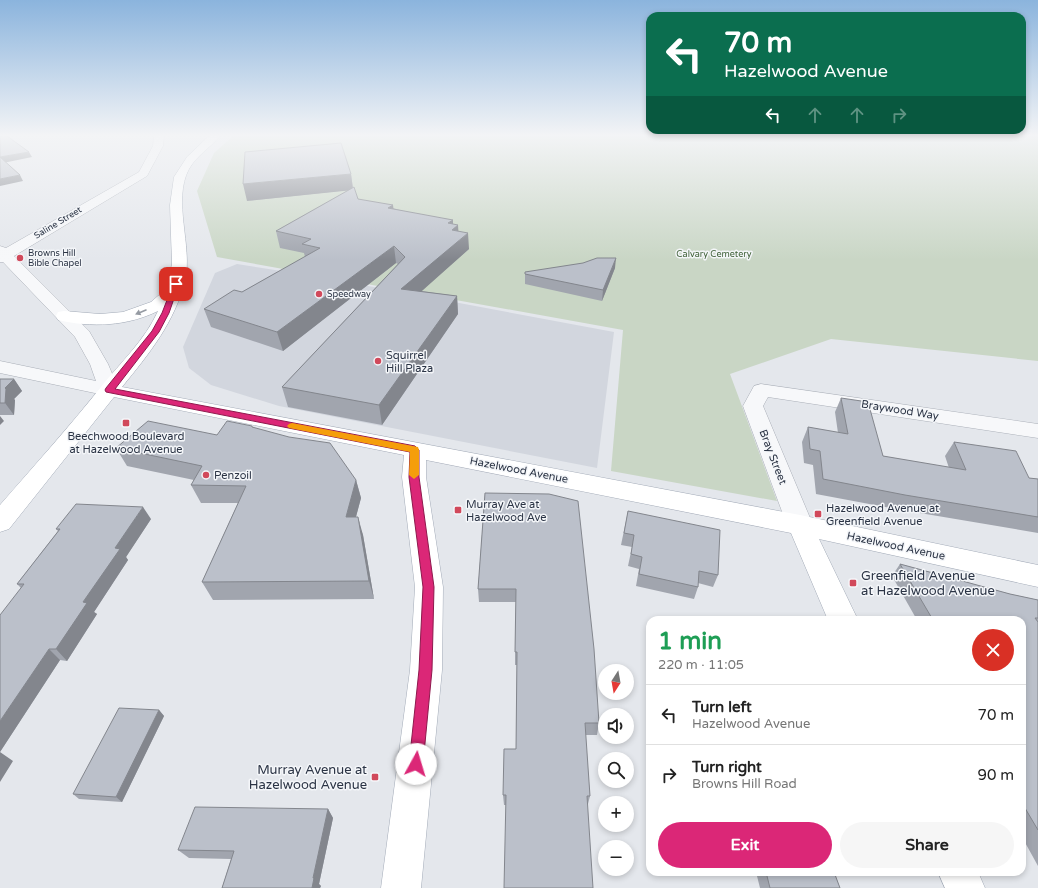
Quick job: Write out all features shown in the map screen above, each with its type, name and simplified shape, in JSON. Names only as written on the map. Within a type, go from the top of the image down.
[{"type":"main road","points":[[0,522],[156,332],[174,291],[178,276],[180,250],[177,191],[181,177]]},
{"type":"main road","points":[[64,316],[93,320],[115,319],[135,314],[158,305],[174,291]]},
{"type":"main road","name":"Hazelwood Avenue","points":[[109,390],[800,525],[1038,576]]},
{"type":"main road","points":[[401,888],[426,670],[429,587],[414,477],[415,450]]},
{"type":"main road","points":[[800,525],[841,616]]},
{"type":"main road","points":[[960,876],[965,888]]},
{"type":"street","name":"Saline Street","points":[[1,254],[137,177]]},
{"type":"street","points":[[1,254],[83,335],[99,364],[109,390]]},
{"type":"street","name":"Hazelwood Avenue","points":[[0,367],[109,390]]},
{"type":"street","name":"Braywood Way","points":[[761,390],[1038,431]]},
{"type":"street","name":"Bray Street","points":[[761,390],[753,406],[800,525]]},
{"type":"shaded area","points":[[237,264],[320,277],[614,332],[597,468],[279,406],[211,385],[189,368],[183,347],[215,273]]},
{"type":"green space","name":"Calvary Cemetery","points":[[203,177],[1038,177],[1038,361],[831,339],[730,374],[777,501],[611,471],[623,330],[217,257],[197,191]]},
{"type":"building","points":[[243,177],[314,177],[243,184]]},
{"type":"building","points":[[354,187],[358,199],[393,205],[388,208],[453,220],[448,223],[458,225],[452,230],[468,233],[401,289],[457,296],[379,405],[282,387],[405,257],[394,246],[277,332],[204,309],[234,290],[242,292],[320,248],[302,244],[311,239],[276,231]]},
{"type":"building","points":[[597,258],[616,258],[603,290],[525,274],[525,272],[583,263]]},
{"type":"building","points":[[0,379],[14,379],[5,388],[5,403],[0,403]]},
{"type":"building","points":[[841,398],[868,402],[883,456],[966,470],[954,442],[1016,451],[1029,478],[1038,479],[1038,517],[905,495],[823,479],[820,451],[810,449],[808,427],[848,434]]},
{"type":"building","points":[[148,421],[217,435],[227,421],[252,426],[289,437],[330,443],[356,480],[346,517],[358,517],[369,581],[202,582],[246,486],[191,485],[202,466],[116,448]]},
{"type":"building","points":[[485,493],[549,494],[578,501],[594,649],[598,708],[598,723],[585,723],[590,796],[587,796],[593,888],[504,888],[506,795],[503,795],[504,749],[516,749],[516,589],[478,589]]},
{"type":"building","points":[[76,504],[143,507],[115,548],[120,549],[83,602],[87,603],[56,649],[49,649],[0,721],[0,615],[24,584],[17,584],[60,529],[56,529]]},
{"type":"building","points":[[628,511],[720,530],[718,575],[699,571],[698,587],[639,574],[642,557],[631,554],[634,535],[624,533]]},
{"type":"building","points":[[900,564],[1010,594],[1038,600],[1038,618],[1035,618],[1038,622],[1038,830],[1026,810],[1026,616],[931,616]]},
{"type":"building","points":[[119,708],[159,710],[116,797],[73,794]]},
{"type":"building","points":[[195,807],[328,809],[312,888],[222,888],[234,851],[178,850]]},
{"type":"building","points":[[767,876],[836,876],[840,888],[770,888]]},
{"type":"slow traffic","points":[[292,426],[415,450],[414,475]]},
{"type":"place","name":"Browns Hill Bible Chapel","points":[[20,258]]},
{"type":"place","name":"Speedway","points":[[319,294]]},
{"type":"place","name":"Squirrel Hill Plaza","points":[[378,361]]},
{"type":"place","name":"Beechwood Boulevard at Hazelwood Avenue","points":[[126,423]]},
{"type":"place","name":"Penzoil","points":[[206,475]]},
{"type":"place","name":"Murray Ave at Hazelwood Ave","points":[[458,510]]},
{"type":"place","name":"Hazelwood Avenue at Greenfield Avenue","points":[[818,514]]},
{"type":"place","name":"Greenfield Avenue at Hazelwood Avenue","points":[[853,583]]},
{"type":"place","name":"Murray Avenue at Hazelwood Avenue","points":[[375,777]]},
{"type":"route","points":[[176,284],[156,332],[109,390],[415,450],[414,477],[429,587],[426,670],[416,764]]}]
